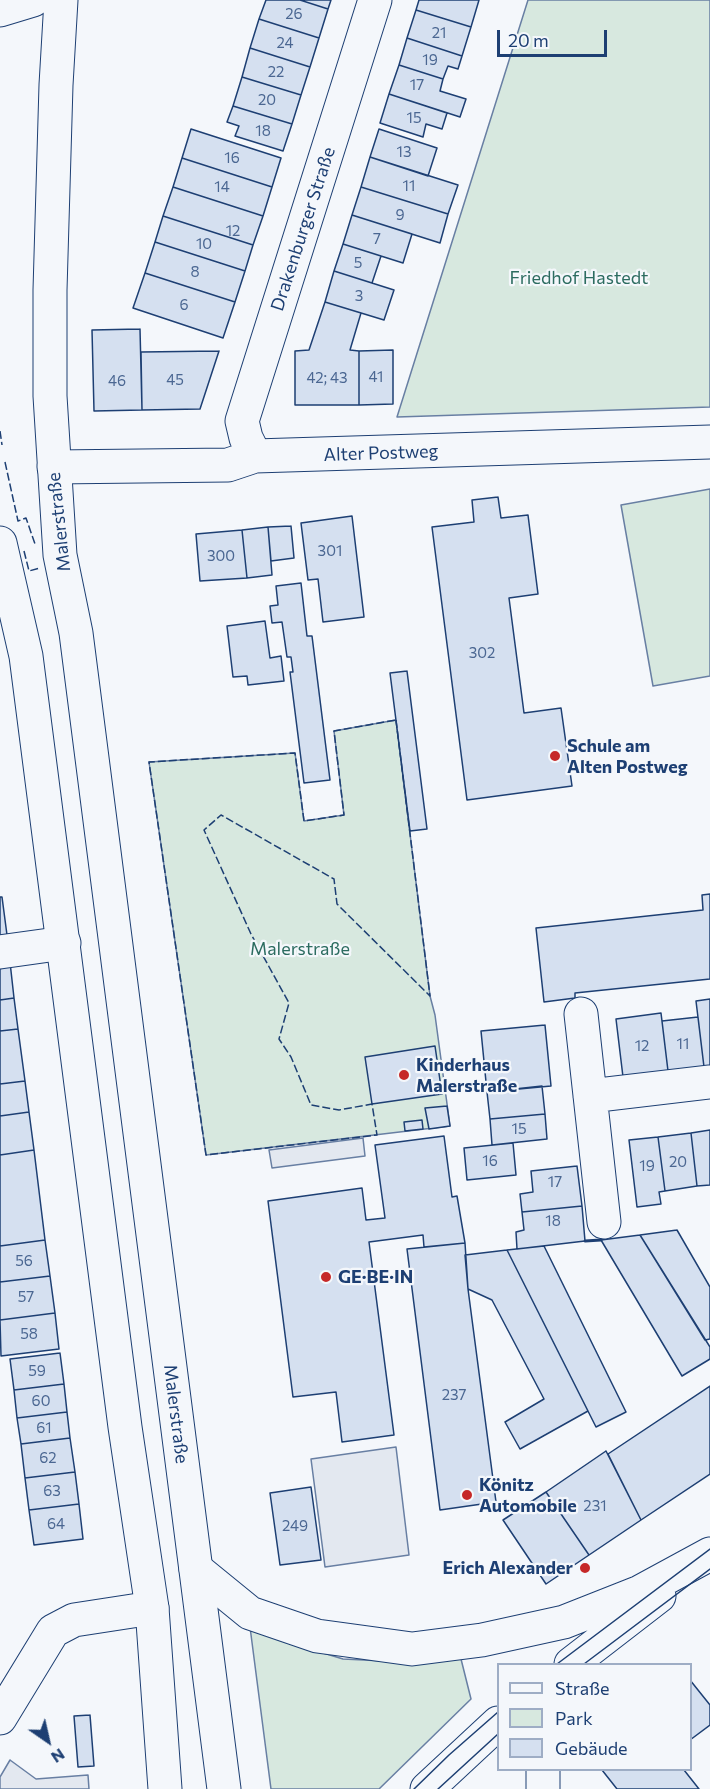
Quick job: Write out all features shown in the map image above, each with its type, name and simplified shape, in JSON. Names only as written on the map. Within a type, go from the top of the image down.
[{"type":"main road","points":[[0,10],[33,0]]},
{"type":"main road","name":"Malerstraße","points":[[61,0],[50,290],[50,396],[60,555],[77,644],[224,1789]]},
{"type":"main road","name":"Drakenburger Straße","points":[[255,456],[246,438],[242,420],[375,0]]},
{"type":"main road","name":"Alter Postweg","points":[[54,467],[228,465],[255,456],[710,442]]},
{"type":"main road","points":[[0,543],[26,656],[125,1427],[152,1608],[165,1789]]},
{"type":"main road","points":[[0,952],[64,943]]},
{"type":"main road","points":[[581,1014],[604,1222]]},
{"type":"main road","points":[[590,1096],[710,1082]]},
{"type":"main road","points":[[196,1569],[250,1613],[317,1636],[412,1649],[482,1640],[564,1622],[640,1592],[710,1555]]},
{"type":"main road","points":[[574,1663],[710,1555]]},
{"type":"main road","points":[[0,1718],[10,1677],[53,1631],[74,1620],[152,1608]]},
{"type":"main road","points":[[427,1789],[497,1724]]},
{"type":"main road","points":[[543,1771],[543,1789]]},
{"type":"green space","name":"Friedhof Hastedt","points":[[528,0],[710,0],[710,407],[397,417]]},
{"type":"green space","points":[[710,489],[710,676],[653,686],[621,505]]},
{"type":"green space","name":"Malerstraße","points":[[396,720],[430,996],[435,1015],[450,1126],[206,1155],[149,762],[295,753],[304,821],[344,815],[334,731]]},
{"type":"green space","points":[[250,1627],[287,1642],[343,1659],[405,1662],[461,1659],[471,1699],[379,1789],[271,1789]]},
{"type":"shaded area","points":[[363,1138],[365,1156],[272,1168],[269,1150]]},
{"type":"shaded area","points":[[396,1447],[409,1555],[325,1567],[311,1459]]},
{"type":"shaded area","points":[[10,1760],[36,1779],[88,1775],[89,1789],[0,1789],[0,1777]]},
{"type":"building","points":[[266,0],[300,0],[328,9],[319,38],[259,19]]},
{"type":"building","points":[[300,0],[331,0],[328,9]]},
{"type":"building","points":[[419,0],[479,0],[471,27],[416,10]]},
{"type":"building","points":[[416,10],[471,27],[462,56],[407,38]]},
{"type":"building","points":[[259,19],[319,38],[310,67],[250,48]]},
{"type":"building","points":[[407,38],[462,56],[458,69],[448,66],[443,79],[399,65]]},
{"type":"building","points":[[250,48],[310,67],[301,95],[242,77]]},
{"type":"building","points":[[399,65],[443,79],[440,91],[466,99],[460,117],[389,94]]},
{"type":"building","points":[[242,77],[301,95],[292,124],[233,106]]},
{"type":"building","points":[[389,94],[447,113],[442,129],[426,124],[423,137],[380,123]]},
{"type":"building","points":[[233,106],[292,124],[283,151],[235,136],[239,126],[227,122]]},
{"type":"building","points":[[191,129],[281,158],[272,187],[182,158]]},
{"type":"building","points":[[379,129],[437,148],[428,176],[370,157]]},
{"type":"building","points":[[370,157],[458,185],[448,214],[361,187]]},
{"type":"building","points":[[182,158],[272,187],[263,216],[173,187]]},
{"type":"building","points":[[173,187],[263,216],[253,245],[163,216]]},
{"type":"building","points":[[361,187],[448,214],[440,243],[352,215]]},
{"type":"building","points":[[352,215],[412,234],[403,263],[343,244]]},
{"type":"building","points":[[163,216],[253,245],[245,271],[155,242]]},
{"type":"building","points":[[155,242],[245,271],[235,302],[145,273]]},
{"type":"building","points":[[343,244],[381,256],[372,283],[334,271]]},
{"type":"building","points":[[334,271],[394,290],[384,320],[325,302]]},
{"type":"building","points":[[145,273],[235,302],[223,338],[133,308]]},
{"type":"building","points":[[325,302],[361,313],[350,350],[359,351],[359,405],[295,405],[295,351],[309,350]]},
{"type":"building","points":[[140,329],[142,410],[94,411],[92,330]]},
{"type":"building","points":[[393,350],[393,404],[359,405],[359,351]]},
{"type":"building","points":[[219,351],[200,409],[142,410],[141,352]]},
{"type":"building","points":[[498,497],[501,518],[528,515],[538,594],[509,598],[524,713],[561,708],[572,786],[467,800],[432,527],[474,522],[472,500]]},
{"type":"building","points":[[352,516],[364,617],[323,622],[318,579],[308,580],[301,523]]},
{"type":"building","points":[[291,526],[294,558],[271,561],[268,527]]},
{"type":"building","points":[[268,527],[272,575],[247,578],[242,530]]},
{"type":"building","points":[[242,530],[247,578],[200,581],[196,534]]},
{"type":"building","points":[[301,583],[307,636],[312,636],[330,780],[304,783],[290,672],[293,672],[291,657],[287,657],[282,622],[272,623],[270,606],[278,605],[276,586]]},
{"type":"building","points":[[265,621],[270,658],[281,656],[284,681],[248,685],[247,676],[233,677],[227,626]]},
{"type":"building","points":[[407,671],[427,829],[410,831],[390,673]]},
{"type":"building","points":[[710,894],[710,979],[575,993],[575,998],[544,1002],[536,928],[703,910],[702,895]]},
{"type":"building","points":[[0,897],[2,897],[7,935],[0,936]]},
{"type":"building","points":[[10,962],[14,998],[0,1000],[0,963]]},
{"type":"building","points":[[14,998],[18,1029],[0,1031],[0,1000]]},
{"type":"building","points":[[710,999],[710,1066],[704,1067],[696,1001]]},
{"type":"building","points":[[661,1013],[668,1071],[623,1077],[616,1019]]},
{"type":"building","points":[[698,1017],[704,1067],[668,1071],[662,1021]]},
{"type":"building","points":[[545,1025],[551,1086],[487,1092],[481,1031]]},
{"type":"building","points":[[18,1029],[25,1081],[0,1084],[0,1031]]},
{"type":"building","name":"Kinderhaus Malerstraße","points":[[435,1046],[442,1094],[372,1104],[365,1057]]},
{"type":"building","points":[[25,1081],[29,1112],[0,1116],[0,1084]]},
{"type":"building","points":[[542,1086],[545,1114],[490,1119],[487,1092]]},
{"type":"building","points":[[447,1106],[450,1126],[429,1129],[425,1108]]},
{"type":"building","points":[[29,1112],[34,1150],[0,1155],[0,1116]]},
{"type":"building","points":[[545,1114],[547,1139],[492,1145],[490,1119]]},
{"type":"building","points":[[422,1120],[423,1129],[405,1131],[404,1122]]},
{"type":"building","points":[[710,1130],[710,1185],[697,1186],[691,1133]]},
{"type":"building","points":[[691,1133],[697,1186],[665,1191],[658,1137]]},
{"type":"building","name":"GE·BE·IN","points":[[444,1136],[452,1197],[457,1196],[465,1243],[424,1247],[423,1235],[369,1242],[394,1435],[342,1442],[336,1392],[293,1397],[268,1201],[362,1188],[366,1220],[385,1218],[375,1145]]},
{"type":"building","points":[[658,1137],[665,1191],[659,1192],[661,1204],[637,1207],[629,1140]]},
{"type":"building","points":[[513,1143],[516,1175],[467,1180],[464,1148]]},
{"type":"building","points":[[34,1150],[45,1240],[0,1246],[0,1155]]},
{"type":"building","points":[[577,1166],[582,1206],[522,1212],[520,1194],[533,1192],[531,1171]]},
{"type":"building","points":[[582,1206],[585,1241],[517,1249],[516,1232],[524,1230],[522,1212]]},
{"type":"building","points":[[677,1230],[710,1287],[710,1339],[705,1340],[640,1235]]},
{"type":"building","points":[[640,1235],[710,1347],[710,1359],[682,1376],[601,1240]]},
{"type":"building","points":[[45,1240],[50,1276],[0,1282],[0,1246]]},
{"type":"building","points":[[465,1243],[468,1289],[496,1502],[440,1510],[407,1249]]},
{"type":"building","points":[[544,1246],[626,1412],[596,1427],[507,1250]]},
{"type":"building","points":[[507,1250],[588,1411],[520,1449],[505,1422],[544,1399],[492,1300],[468,1289],[465,1255]]},
{"type":"building","points":[[50,1276],[55,1313],[0,1320],[0,1282]]},
{"type":"building","points":[[55,1313],[59,1349],[1,1356],[0,1320]]},
{"type":"building","points":[[60,1353],[64,1384],[14,1390],[10,1359]]},
{"type":"building","points":[[64,1384],[67,1412],[17,1418],[14,1390]]},
{"type":"building","points":[[710,1386],[710,1474],[641,1520],[608,1454]]},
{"type":"building","points":[[67,1412],[70,1438],[21,1444],[17,1418]]},
{"type":"building","points":[[70,1438],[75,1472],[25,1478],[21,1444]]},
{"type":"building","points":[[606,1451],[641,1520],[589,1555],[546,1492]]},
{"type":"building","points":[[75,1472],[79,1504],[29,1510],[25,1478]]},
{"type":"building","points":[[311,1487],[321,1560],[280,1565],[270,1493]]},
{"type":"building","points":[[546,1492],[589,1555],[546,1584],[503,1520]]},
{"type":"building","points":[[79,1504],[83,1539],[34,1545],[29,1510]]},
{"type":"building","points":[[692,1682],[710,1705],[710,1725],[692,1738]]},
{"type":"building","points":[[90,1715],[94,1766],[78,1767],[74,1716]]},
{"type":"building","points":[[603,1771],[685,1771],[699,1789],[617,1789]]},
{"type":"tram line","points":[[558,1663],[710,1549]]},
{"type":"tram line","points":[[585,1663],[710,1569]]},
{"type":"tram line","points":[[414,1789],[497,1713]]},
{"type":"tram line","points":[[438,1789],[497,1735]]},
{"type":"fence","points":[[0,431],[2,445]]},
{"type":"fence","points":[[5,462],[18,521],[26,518],[35,544]]},
{"type":"fence","points":[[24,551],[29,571],[40,568]]},
{"type":"fence","points":[[396,720],[430,996],[337,904],[334,879],[221,815],[204,830],[251,934],[289,1003],[279,1039],[291,1057],[311,1105],[339,1110],[372,1104],[377,1135],[206,1155],[149,762],[295,753],[304,821],[344,815],[334,731],[396,720]]},
{"type":"wall","points":[[585,1241],[601,1240]]},
{"type":"place","name":"Schule am Alten Postweg","points":[[555,756]]},
{"type":"place","name":"Kinderhaus Malerstraße","points":[[404,1075]]},
{"type":"place","name":"GE·BE·IN","points":[[326,1277]]},
{"type":"place","name":"Könitz Automobile","points":[[467,1495]]},
{"type":"place","name":"Erich Alexander","points":[[585,1568]]}]
